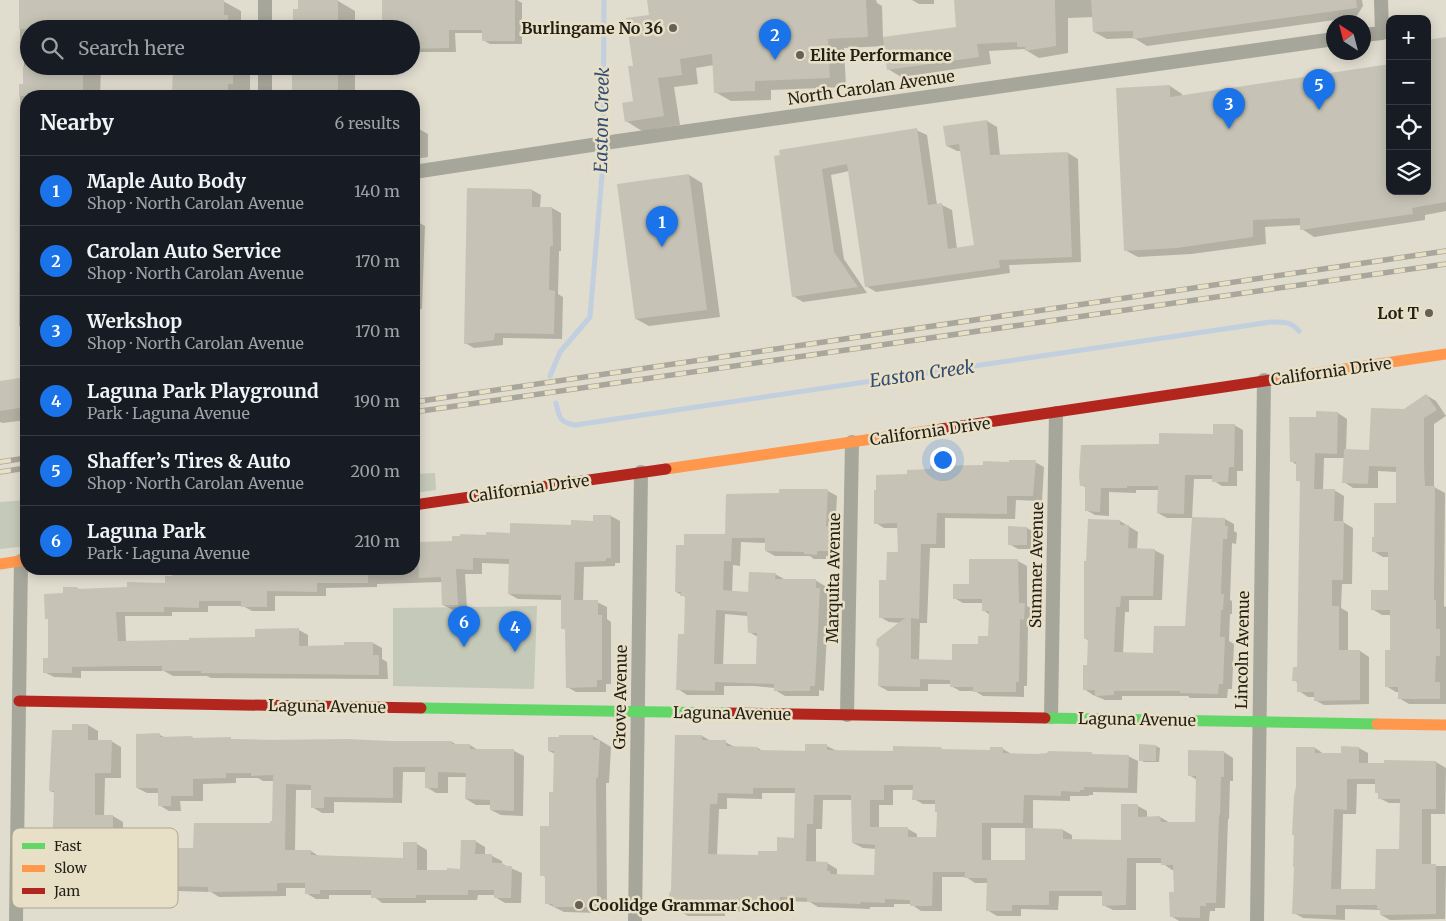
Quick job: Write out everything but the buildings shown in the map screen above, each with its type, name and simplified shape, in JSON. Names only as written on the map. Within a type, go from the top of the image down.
[{"type":"street","points":[[265,0],[265,20]]},
{"type":"street","points":[[1371,34],[1382,32],[1381,0]]},
{"type":"street","name":"North Carolan Avenue","points":[[420,171],[1326,40]]},
{"type":"street","points":[[265,75],[265,90]]},
{"type":"street","name":"California Drive","points":[[420,504],[1056,413],[1264,380],[1446,354]]},
{"type":"street","name":"Lincoln Avenue","points":[[1257,921],[1264,380]]},
{"type":"street","name":"Summer Avenue","points":[[1051,717],[1056,413]]},
{"type":"street","name":"Marquita Avenue","points":[[847,715],[852,442]]},
{"type":"street","name":"Grove Avenue","points":[[635,921],[641,472]]},
{"type":"street","points":[[0,564],[20,561]]},
{"type":"street","points":[[17,828],[23,575]]},
{"type":"street","name":"Laguna Avenue","points":[[19,701],[1446,725]]},
{"type":"street","points":[[16,908],[16,921]]},
{"type":"green space","points":[[435,473],[436,490],[420,492],[420,474]]},
{"type":"green space","points":[[20,500],[20,547],[0,549],[0,502]]},
{"type":"green space","points":[[537,606],[534,689],[393,686],[393,608]]},
{"type":"waterway","name":"Easton Creek","points":[[550,376],[560,352],[590,317],[603,163],[604,0]]},
{"type":"waterway","name":"Easton Creek","points":[[556,403],[561,418],[575,425],[1271,322],[1290,324],[1299,331]]},
{"type":"railway","points":[[420,401],[1446,251]]},
{"type":"railway","points":[[420,411],[1446,264]]},
{"type":"railway","points":[[0,462],[20,459]]},
{"type":"railway","points":[[0,472],[20,469]]},
{"type":"traffic: fast","points":[[421,708],[727,713]]},
{"type":"traffic: fast","points":[[1045,718],[1377,724]]},
{"type":"traffic: slow","points":[[1271,380],[1446,354]]},
{"type":"traffic: slow","points":[[666,469],[941,429]]},
{"type":"traffic: slow","points":[[0,564],[20,561]]},
{"type":"traffic: slow","points":[[1377,724],[1446,725]]},
{"type":"traffic: jam","points":[[941,429],[1271,380]]},
{"type":"traffic: jam","points":[[420,504],[666,469]]},
{"type":"traffic: jam","points":[[19,701],[421,708]]},
{"type":"traffic: jam","points":[[727,713],[1045,718]]},
{"type":"place","name":"Burlingame No 36","points":[[673,28]]},
{"type":"place","name":"Elite Performance","points":[[800,55]]},
{"type":"place","name":"Carolan Auto Service","points":[[775,60]]},
{"type":"place","name":"Shaffer’s Tires & Auto","points":[[1319,110]]},
{"type":"place","name":"Werkshop","points":[[1229,129]]},
{"type":"place","name":"Maple Auto Body","points":[[662,247]]},
{"type":"place","name":"Lot T","points":[[1429,313]]},
{"type":"place","name":"Laguna Park","points":[[464,647]]},
{"type":"place","name":"Laguna Park Playground","points":[[515,652]]},
{"type":"place","name":"Coolidge Grammar School","points":[[579,905]]}]
